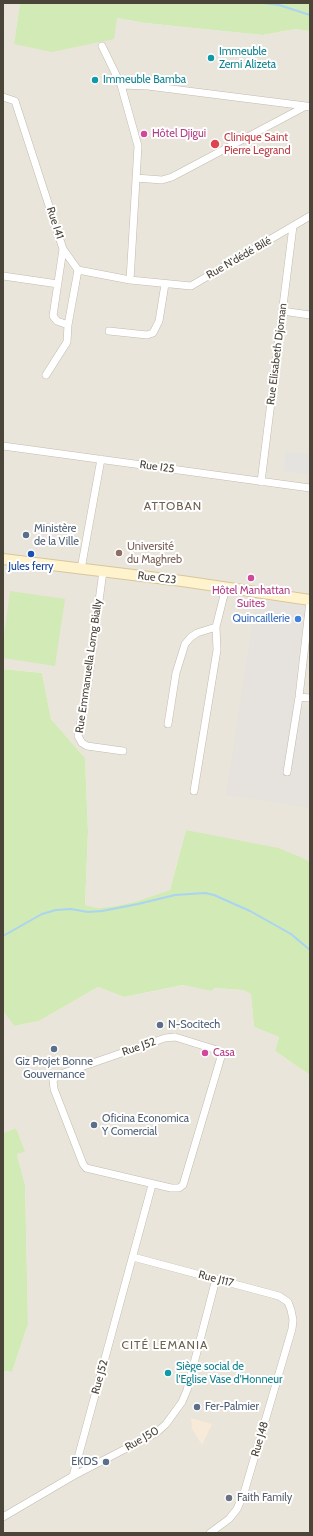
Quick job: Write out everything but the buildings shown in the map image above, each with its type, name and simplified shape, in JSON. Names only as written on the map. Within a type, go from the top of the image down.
[{"type":"street","points":[[102,46],[121,85],[136,134],[138,146],[130,280]]},
{"type":"street","points":[[121,85],[148,86],[308,106]]},
{"type":"street","name":"Rue I41","points":[[3,97],[15,101],[63,249],[78,270]]},
{"type":"street","points":[[136,178],[162,180],[172,177],[308,106]]},
{"type":"street","name":"Rue N'dédé Bilé","points":[[165,284],[191,286],[310,216]]},
{"type":"street","name":"Rue Elisabeth Djoman","points":[[261,482],[293,226]]},
{"type":"street","points":[[63,249],[54,316],[57,321],[68,325]]},
{"type":"street","points":[[46,375],[67,342],[68,325],[78,270],[130,280],[165,284],[159,322],[153,333],[147,335],[109,331]]},
{"type":"street","points":[[3,276],[58,284]]},
{"type":"street","points":[[282,311],[310,315]]},
{"type":"street","name":"Rue I25","points":[[3,446],[101,458],[310,488]]},
{"type":"street","points":[[81,568],[101,458]]},
{"type":"street","name":"Rue C23","points":[[3,559],[226,587],[310,600]]},
{"type":"street","name":"Rue Emmanuella Lorng Bially","points":[[103,572],[87,690],[78,736],[82,743],[87,746],[122,751]]},
{"type":"street","points":[[194,791],[217,650],[216,627],[226,587]]},
{"type":"street","points":[[287,772],[299,697],[310,600]]},
{"type":"street","points":[[168,724],[176,673],[185,644],[197,633],[216,627]]},
{"type":"street","points":[[299,697],[310,698]]},
{"type":"street","name":"Rue J52","points":[[175,1037],[217,1050],[221,1057],[183,1185],[175,1189],[152,1185],[87,1168],[85,1166],[54,1089],[53,1080],[58,1075],[65,1072],[165,1038],[175,1037]]},
{"type":"street","name":"Rue J52","points":[[73,1476],[134,1258],[152,1185]]},
{"type":"street","name":"Rue J117","points":[[134,1258],[279,1296],[288,1302],[291,1310]]},
{"type":"street","name":"Rue J50","points":[[3,1517],[73,1476],[156,1433],[175,1414],[187,1390],[216,1279]]},
{"type":"street","name":"Rue J48","points":[[210,1533],[229,1519],[237,1509],[244,1493],[292,1329],[293,1320],[291,1310]]},
{"type":"shaded area","points":[[3,3],[20,3],[14,44],[117,18],[145,23],[263,35],[295,29],[310,31],[310,862],[303,858],[186,830],[170,890],[134,902],[116,906],[97,908],[85,905],[88,831],[85,758],[51,719],[42,673],[3,669]]},
{"type":"shaded area","points":[[286,451],[310,454],[310,475],[283,471]]},
{"type":"shaded area","points":[[256,599],[305,606],[293,706],[310,708],[310,808],[226,795]]},
{"type":"shaded area","name":"CITÉ LEMANIA","points":[[184,985],[211,991],[213,988],[243,990],[251,994],[254,1027],[279,1037],[275,1051],[310,1075],[310,1533],[3,1533],[3,1371],[12,1372],[28,1324],[25,1185],[17,1154],[24,1152],[16,1128],[3,1133],[3,1011],[14,1026],[39,1021],[98,987],[124,997]]},
{"type":"shaded area","points":[[191,1418],[212,1424],[202,1445],[192,1429]]},
{"type":"green space","points":[[20,3],[310,3],[310,31],[295,29],[263,35],[145,23],[117,18],[114,39],[52,52],[14,44]]},
{"type":"green space","points":[[10,591],[65,599],[55,666],[3,658],[3,644]]},
{"type":"green space","points":[[3,669],[42,673],[51,719],[85,758],[88,831],[85,905],[97,908],[116,906],[134,902],[170,890],[186,830],[278,848],[310,862],[310,1075],[275,1051],[279,1037],[254,1027],[251,994],[243,990],[214,988],[211,991],[183,985],[124,997],[98,987],[39,1021],[14,1026],[3,1011]]},
{"type":"green space","points":[[16,1128],[25,1152],[17,1154],[25,1185],[28,1324],[12,1372],[3,1371],[3,1133]]},
{"type":"waterway","points":[[264,3],[279,5],[310,15]]},
{"type":"waterway","points":[[3,936],[42,914],[56,910],[71,909],[88,912],[102,911],[175,895],[205,893],[214,895],[250,911],[291,934],[310,950]]},
{"type":"place","name":"Immeuble Zerni Alizeta","points":[[211,58]]},
{"type":"place","name":"Immeuble Bamba","points":[[95,80]]},
{"type":"place","name":"Hôtel Djigui","points":[[144,134]]},
{"type":"place","name":"Clinique Saint Pierre Legrand","points":[[215,144]]},
{"type":"place","name":"Ministère de la Ville","points":[[26,535]]},
{"type":"place","name":"Université du Maghreb","points":[[119,553]]},
{"type":"place","name":"Jules ferry","points":[[31,554]]},
{"type":"place","name":"Hôtel Manhattan Suites","points":[[251,578]]},
{"type":"place","name":"Quincaillerie","points":[[298,619]]},
{"type":"place","name":"N-Socitech","points":[[160,1025]]},
{"type":"place","name":"Giz Projet Bonne Gouvernance","points":[[54,1049]]},
{"type":"place","name":"Casa","points":[[205,1053]]},
{"type":"place","name":"Oficina Economica Y Comercial","points":[[94,1125]]},
{"type":"place","name":"Siège social de l'Eglise Vase d'Honneur","points":[[168,1373]]},
{"type":"place","name":"Fer-Palmier","points":[[197,1407]]},
{"type":"place","name":"EKDS","points":[[106,1462]]},
{"type":"place","name":"Faith Family","points":[[229,1498]]},
{"type":"district","name":"ATTOBAN","points":[[173,506]]},
{"type":"district","name":"CITÉ LEMANIA","points":[[165,1345]]}]
